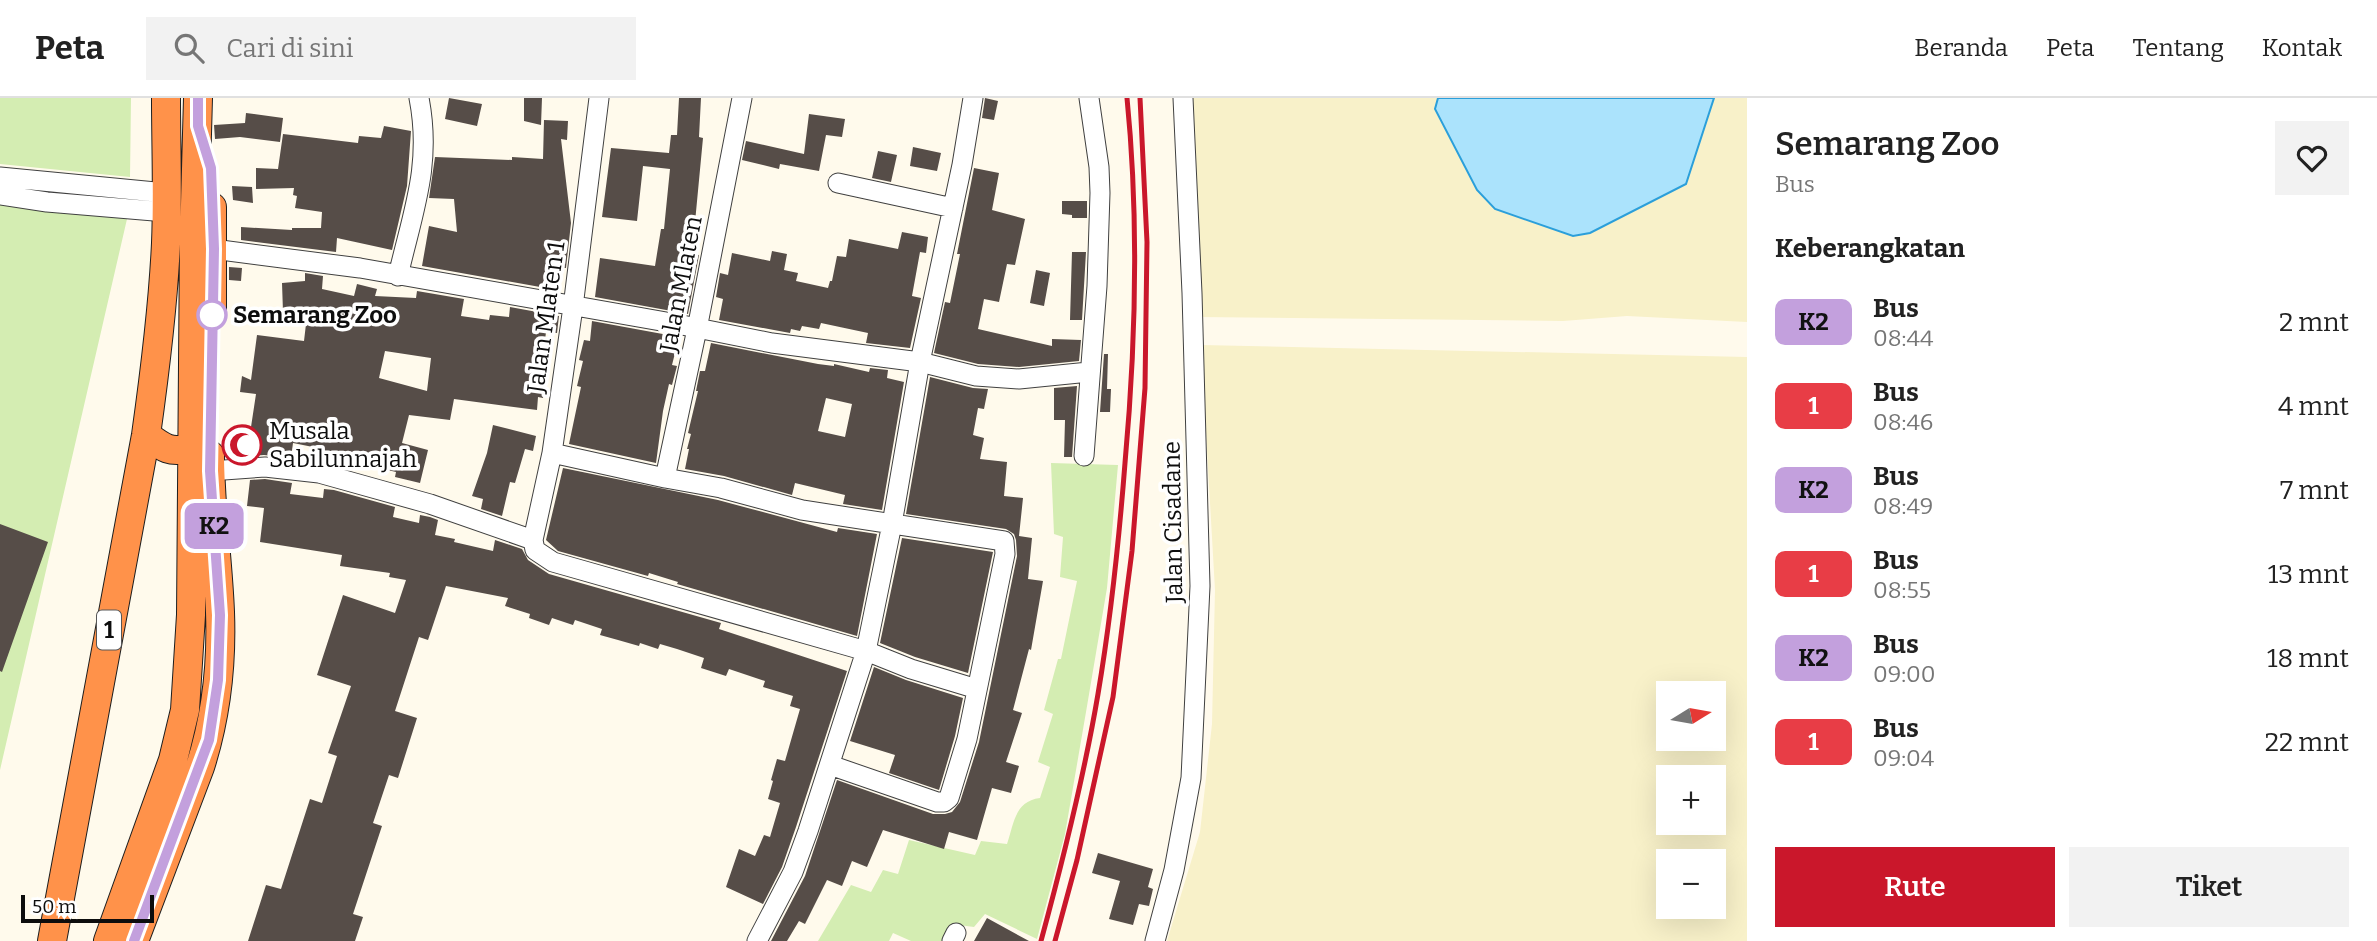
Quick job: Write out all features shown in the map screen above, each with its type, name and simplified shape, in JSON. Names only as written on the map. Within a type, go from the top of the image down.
[{"type":"highway","name":"1","points":[[108,941],[173,760],[185,710],[191,615],[192,443],[181,227],[166,98]]},
{"type":"highway","points":[[134,941],[200,767],[209,740],[216,702],[220,615],[210,471],[181,227],[211,168],[198,112]]},
{"type":"highway","name":"1","points":[[52,941],[146,435],[161,318],[181,227]]},
{"type":"highway","points":[[146,435],[164,449],[172,451],[189,448],[192,443]]},
{"type":"street","points":[[398,275],[422,179],[424,125],[419,98]]},
{"type":"street","name":"Jalan Mlaten 1","points":[[533,540],[552,453],[598,98]]},
{"type":"street","name":"Jalan Mlaten","points":[[665,478],[742,98]]},
{"type":"street","points":[[757,941],[793,872],[866,651],[973,98]]},
{"type":"street","points":[[1084,456],[1097,286],[1100,193],[1099,167],[1088,98]]},
{"type":"street","name":"Jalan Cisadane","points":[[1154,941],[1174,870],[1191,778],[1200,586],[1183,98]]},
{"type":"street","points":[[0,177],[294,258],[772,343],[920,362],[976,376],[1019,379],[1089,372]]},
{"type":"street","points":[[838,183],[953,208]]},
{"type":"street","points":[[0,195],[181,227]]},
{"type":"street","points":[[552,453],[721,488],[802,510],[1004,541],[1005,554],[977,689],[949,798],[944,802],[937,802],[830,765]]},
{"type":"street","points":[[210,471],[265,467],[319,473],[430,504],[533,540],[535,550],[553,562],[866,651],[977,689]]},
{"type":"shaded area","points":[[1187,98],[1438,98],[1435,109],[1477,190],[1573,236],[1591,233],[1686,184],[1714,98],[1747,98],[1747,322],[1627,316],[1563,321],[1197,317]]},
{"type":"shaded area","points":[[1201,345],[1747,357],[1747,941],[1167,941],[1200,832],[1212,724],[1215,590]]},
{"type":"green space","points":[[0,98],[131,98],[130,177],[0,164]]},
{"type":"green space","points":[[0,202],[127,219],[0,770]]},
{"type":"green space","points":[[1051,463],[1118,465],[1107,588],[1086,712],[1065,834],[1037,939],[985,914],[974,927],[951,924],[945,941],[911,941],[893,933],[889,941],[818,941],[851,885],[871,892],[883,870],[898,874],[909,840],[975,855],[981,841],[1007,844],[1020,808],[1040,798],[1050,767],[1038,762],[1053,714],[1044,710],[1058,659],[1061,659],[1077,581],[1060,577],[1063,537],[1054,534]]},
{"type":"water","points":[[1438,98],[1714,98],[1686,184],[1590,233],[1573,236],[1495,209],[1477,190],[1435,109]]},
{"type":"building","points":[[449,98],[482,104],[477,126],[445,119]]},
{"type":"building","points":[[524,98],[542,98],[541,125],[524,121]]},
{"type":"building","points":[[679,98],[701,98],[699,137],[703,138],[692,254],[699,255],[688,314],[595,297],[600,258],[655,266],[661,229],[664,229],[670,169],[643,166],[637,221],[602,217],[611,148],[669,153],[671,135],[677,135]]},
{"type":"building","points":[[985,98],[998,101],[994,120],[982,118]]},
{"type":"building","points":[[246,113],[283,118],[280,142],[240,137],[215,139],[214,125],[245,123]]},
{"type":"building","points":[[809,114],[845,119],[842,137],[826,135],[819,171],[780,164],[779,169],[742,160],[746,141],[804,154]]},
{"type":"building","points":[[544,120],[568,121],[567,140],[561,139],[571,223],[566,268],[560,268],[557,290],[422,266],[429,226],[457,232],[454,199],[429,198],[435,157],[543,159]]},
{"type":"building","points":[[384,126],[411,131],[407,186],[392,250],[337,238],[336,252],[241,240],[241,227],[292,230],[321,228],[322,212],[295,208],[297,196],[293,195],[294,188],[256,189],[256,168],[278,169],[283,134],[358,143],[359,136],[381,138]]},
{"type":"building","points":[[913,147],[941,153],[937,171],[910,166]]},
{"type":"building","points":[[878,151],[897,155],[891,182],[872,178]]},
{"type":"building","points":[[974,168],[999,173],[992,210],[1025,219],[1015,265],[1007,264],[999,302],[984,299],[978,329],[1052,346],[1052,339],[1081,340],[1079,361],[1019,367],[978,364],[934,353],[945,302],[950,303]]},
{"type":"building","points":[[232,186],[252,187],[253,203],[233,200]]},
{"type":"building","points":[[1062,201],[1087,201],[1087,218],[1072,218],[1072,215],[1062,214]]},
{"type":"building","points":[[902,232],[928,237],[926,253],[920,252],[912,296],[921,298],[910,348],[866,343],[868,333],[821,323],[819,329],[802,326],[800,331],[791,329],[790,333],[719,320],[723,299],[716,297],[720,273],[728,275],[732,253],[770,261],[772,251],[787,254],[784,270],[798,273],[796,281],[828,288],[837,256],[846,257],[849,239],[898,249]]},
{"type":"building","points":[[1072,252],[1086,252],[1082,320],[1070,320]]},
{"type":"building","points":[[229,267],[242,268],[241,281],[229,280]]},
{"type":"building","points":[[1036,270],[1050,273],[1044,306],[1030,303]]},
{"type":"building","points":[[305,273],[323,276],[322,289],[354,296],[357,284],[377,289],[375,296],[416,298],[417,291],[464,299],[461,316],[489,320],[490,315],[509,317],[510,307],[559,316],[557,333],[546,332],[540,382],[545,383],[543,398],[538,397],[537,410],[454,399],[450,420],[409,415],[402,443],[428,450],[420,483],[395,477],[396,472],[341,459],[340,466],[321,461],[323,449],[293,443],[291,458],[264,455],[233,457],[234,427],[251,427],[256,394],[240,392],[242,376],[251,380],[257,335],[304,341],[308,307],[283,312],[282,283],[305,281]],"holes":[[[385,351],[431,358],[427,391],[379,378]]]},
{"type":"building","points":[[592,321],[679,337],[672,365],[677,366],[672,385],[669,384],[663,411],[656,463],[569,444],[581,387],[577,386],[583,361],[579,360],[584,340],[590,341]]},
{"type":"building","points":[[711,343],[869,372],[870,368],[888,370],[887,378],[904,382],[882,510],[843,504],[845,495],[795,483],[792,495],[724,476],[685,469],[691,434],[688,433],[700,371],[705,371]],"holes":[[[826,398],[852,404],[845,437],[818,431]]]},
{"type":"building","points":[[1104,354],[1108,354],[1107,389],[1111,389],[1110,412],[1100,412]]},
{"type":"building","points":[[930,377],[988,389],[984,409],[978,408],[973,435],[984,438],[980,459],[1007,462],[1004,496],[1023,498],[1019,536],[1032,538],[1028,579],[1043,581],[1031,650],[1029,649],[1013,710],[1022,713],[1006,762],[1019,766],[1011,793],[992,788],[977,840],[949,832],[944,849],[883,830],[867,867],[852,861],[842,886],[827,880],[805,924],[799,921],[787,941],[771,941],[805,876],[837,780],[933,814],[945,814],[952,812],[960,802],[979,742],[1017,556],[1016,540],[1014,534],[1006,529],[906,514]]},
{"type":"building","points":[[1077,386],[1072,457],[1064,457],[1065,420],[1054,420],[1054,388]]},
{"type":"building","points":[[493,425],[536,436],[533,451],[525,449],[515,483],[510,482],[502,516],[481,509],[483,499],[472,496],[487,453]]},
{"type":"building","points":[[563,468],[718,500],[837,532],[838,528],[877,534],[857,636],[677,584],[678,582],[649,573],[648,576],[558,551],[546,540]]},
{"type":"building","points":[[250,480],[292,483],[290,494],[323,498],[324,489],[334,490],[395,507],[393,517],[419,523],[420,515],[430,517],[438,520],[435,535],[493,551],[495,540],[522,549],[528,560],[549,574],[721,623],[719,629],[847,671],[782,867],[763,904],[726,887],[739,849],[755,856],[764,835],[770,837],[780,803],[768,799],[773,781],[771,780],[777,759],[785,761],[800,709],[790,706],[793,696],[763,687],[765,681],[729,669],[726,676],[701,668],[704,658],[677,649],[660,644],[658,649],[640,643],[639,646],[600,635],[602,629],[575,620],[573,625],[552,618],[549,625],[529,618],[530,614],[505,606],[508,598],[446,586],[428,640],[419,637],[395,711],[417,718],[398,778],[389,775],[373,823],[382,826],[353,914],[363,917],[355,941],[248,941],[266,885],[281,889],[310,799],[322,803],[337,756],[328,753],[351,686],[317,675],[343,595],[395,613],[406,580],[389,577],[390,573],[340,566],[342,555],[260,542],[264,508],[247,506]]},
{"type":"building","points":[[0,524],[48,542],[2,672],[0,671]]},
{"type":"building","points":[[902,538],[993,552],[968,673],[880,643]]},
{"type":"building","points":[[874,667],[963,698],[939,790],[889,773],[895,755],[850,741]]},
{"type":"building","points":[[1098,853],[1153,869],[1148,887],[1153,889],[1149,906],[1139,904],[1133,925],[1109,919],[1120,881],[1092,873]]},
{"type":"building","points":[[987,918],[1029,941],[974,941]]},
{"type":"railway","points":[[1041,941],[1092,725],[1107,636],[1117,550],[1134,326],[1135,235],[1127,98]]},
{"type":"railway","points":[[1055,941],[1077,860],[1113,697],[1132,551],[1145,388],[1147,242],[1140,98]]},
{"type":"bus line","name":"K2","points":[[134,941],[209,740],[218,680],[220,615],[210,471],[214,249],[211,168],[198,126],[198,98]]},
{"type":"place","name":"Semarang Zoo","points":[[212,315]]},
{"type":"place","name":"Musala Sabilunnajah","points":[[242,445]]}]
